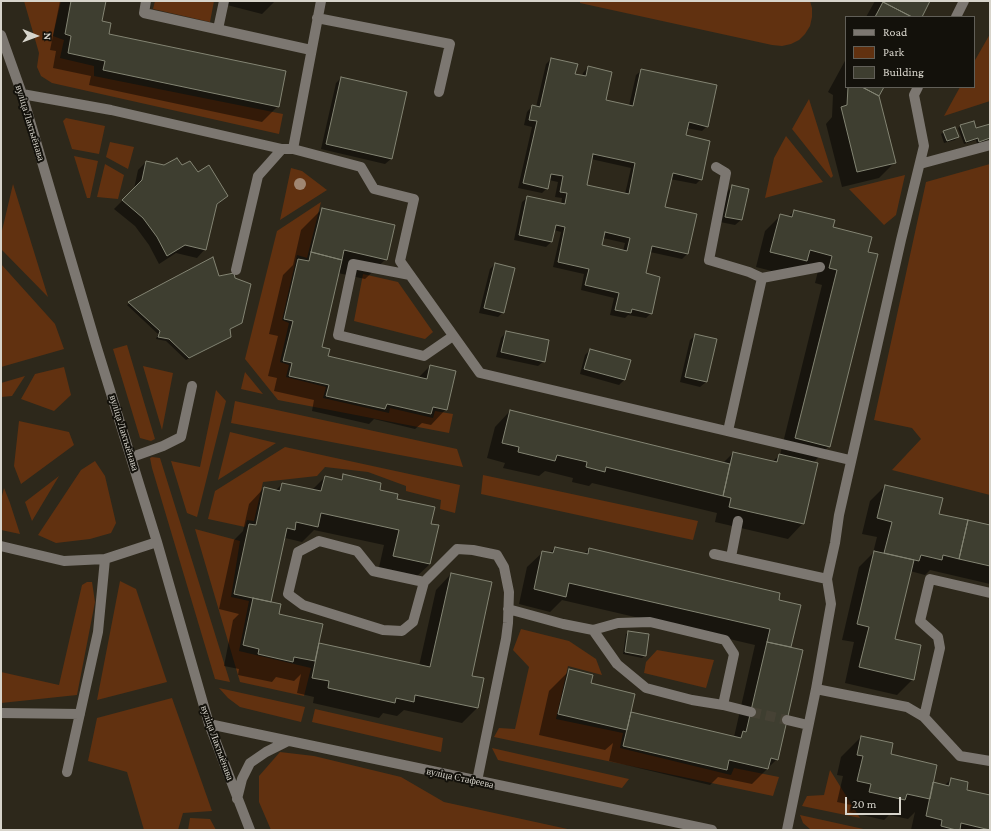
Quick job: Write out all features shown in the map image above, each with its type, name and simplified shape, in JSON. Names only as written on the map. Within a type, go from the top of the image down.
[{"type":"street","points":[[146,1],[144,13],[311,50]]},
{"type":"street","points":[[218,29],[224,1]]},
{"type":"street","points":[[293,149],[320,1]]},
{"type":"street","points":[[956,16],[964,1]]},
{"type":"street","points":[[317,18],[450,44],[439,92]]},
{"type":"street","name":"вуліца Лактыёнава","points":[[1,35],[22,94],[94,337],[158,542],[209,724],[250,830]]},
{"type":"street","points":[[787,830],[816,689],[831,604],[827,579],[850,460],[924,146],[914,95],[918,88]]},
{"type":"street","points":[[22,94],[111,110],[282,149],[293,149],[361,167],[374,189],[414,199],[400,261],[480,373],[850,460]]},
{"type":"street","points":[[920,164],[990,145]]},
{"type":"street","points":[[236,270],[258,176],[282,149]]},
{"type":"street","points":[[716,167],[726,173],[709,260],[749,272],[762,278],[820,268]]},
{"type":"street","points":[[410,275],[352,264],[338,335],[424,356],[453,336]]},
{"type":"street","points":[[728,431],[762,278]]},
{"type":"street","points":[[132,457],[163,446],[181,437],[192,386]]},
{"type":"street","points":[[731,558],[738,521]]},
{"type":"street","points":[[424,582],[373,570],[357,551],[318,541],[298,552],[288,594],[302,605],[383,630],[402,631],[413,622],[424,582],[457,548],[497,555],[504,567],[509,592],[506,639],[477,781]]},
{"type":"street","points":[[1,546],[64,561],[105,559],[158,542]]},
{"type":"street","points":[[714,554],[827,579]]},
{"type":"street","points":[[67,772],[98,632],[105,559]]},
{"type":"street","points":[[924,717],[940,648],[938,637],[920,621],[930,579],[990,593]]},
{"type":"street","points":[[508,609],[563,624],[593,630],[618,623],[650,622],[725,640],[734,654],[723,705]]},
{"type":"street","points":[[593,630],[617,664],[646,688],[692,700],[723,705],[751,712]]},
{"type":"street","points":[[816,689],[907,707],[924,717],[960,756],[990,761]]},
{"type":"street","points":[[1,713],[80,714]]},
{"type":"street","points":[[787,720],[808,724]]},
{"type":"street","name":"вуліца Стафеева","points":[[209,724],[712,830]]},
{"type":"street","points":[[237,799],[242,779],[250,763],[266,752],[288,741]]},
{"type":"green space","points":[[24,1],[61,1],[53,36],[64,40],[60,58],[94,66],[94,76],[283,114],[279,134],[52,83],[41,76],[37,67],[39,53]]},
{"type":"green space","points":[[155,1],[214,1],[210,22],[153,9]]},
{"type":"green space","points":[[580,1],[810,1],[812,17],[810,26],[799,40],[782,46],[580,3]]},
{"type":"green space","points":[[990,34],[990,101],[944,116],[959,88],[975,88],[975,60]]},
{"type":"green space","points":[[809,99],[833,176],[831,178],[792,129]]},
{"type":"green space","points":[[66,118],[105,126],[99,154],[72,149],[63,121]]},
{"type":"green space","points":[[786,136],[823,182],[765,198],[774,158]]},
{"type":"green space","points":[[110,142],[134,147],[128,169],[106,157]]},
{"type":"green space","points":[[74,156],[98,161],[90,198],[87,198]]},
{"type":"green space","points":[[105,164],[124,175],[118,199],[97,197]]},
{"type":"green space","points":[[990,164],[990,495],[892,470],[921,439],[912,428],[874,420],[926,182]]},
{"type":"green space","points":[[291,168],[302,171],[327,190],[280,220]]},
{"type":"green space","points":[[905,175],[896,215],[884,225],[849,189]]},
{"type":"green space","points":[[13,184],[48,297],[1,249],[1,235]]},
{"type":"green space","points":[[321,202],[307,258],[297,255],[282,320],[289,323],[280,362],[289,365],[286,377],[326,387],[323,398],[389,413],[390,408],[433,418],[435,411],[453,414],[449,433],[278,400],[245,359],[277,231]]},
{"type":"green space","points":[[1,264],[55,324],[64,349],[1,367]]},
{"type":"green space","points":[[363,274],[398,282],[433,332],[425,339],[354,321]]},
{"type":"green space","points":[[127,345],[155,439],[151,441],[140,438],[113,349]]},
{"type":"green space","points":[[143,366],[173,373],[162,430]]},
{"type":"green space","points":[[64,367],[71,395],[54,411],[21,399],[35,374]]},
{"type":"green space","points":[[245,372],[263,394],[241,389]]},
{"type":"green space","points":[[25,376],[12,396],[1,397],[1,383]]},
{"type":"green space","points":[[216,390],[226,401],[197,517],[187,513],[171,461],[200,467]]},
{"type":"green space","points":[[235,401],[457,449],[463,467],[231,423]]},
{"type":"green space","points":[[19,421],[69,432],[74,445],[21,484],[14,466]]},
{"type":"green space","points":[[230,432],[276,443],[218,480]]},
{"type":"green space","points":[[285,447],[460,485],[455,513],[440,509],[441,500],[406,491],[406,486],[368,472],[325,467],[317,476],[263,482],[254,521],[247,520],[245,527],[208,519],[215,491]]},
{"type":"green space","points":[[150,458],[160,458],[230,682],[215,679],[152,468]]},
{"type":"green space","points":[[95,461],[105,476],[116,523],[111,533],[90,539],[56,543],[38,535],[81,470]]},
{"type":"green space","points":[[483,475],[698,521],[693,540],[481,494]]},
{"type":"green space","points":[[59,476],[32,521],[25,502]]},
{"type":"green space","points":[[4,488],[20,534],[1,530],[1,500]]},
{"type":"green space","points":[[195,529],[240,541],[231,597],[249,601],[239,651],[311,668],[304,696],[240,682]]},
{"type":"green space","points":[[120,581],[136,589],[167,682],[97,700]]},
{"type":"green space","points":[[87,582],[92,582],[95,602],[77,695],[1,703],[1,672],[59,685],[82,585]]},
{"type":"green space","points":[[521,629],[569,641],[596,659],[602,675],[568,666],[556,719],[623,733],[620,748],[731,775],[734,768],[779,777],[773,796],[494,737],[499,728],[515,729],[529,667],[513,650]]},
{"type":"green space","points":[[657,650],[714,660],[706,688],[644,673],[646,662]]},
{"type":"green space","points":[[219,688],[305,707],[301,722],[240,707],[228,698]]},
{"type":"green space","points":[[172,698],[212,811],[183,813],[178,830],[144,830],[127,772],[88,761],[97,718]]},
{"type":"green space","points":[[315,709],[443,738],[441,752],[312,722]]},
{"type":"green space","points":[[492,748],[629,779],[622,788],[498,760]]},
{"type":"green space","points":[[280,752],[314,756],[401,777],[444,802],[572,830],[271,830],[259,802],[259,776]]},
{"type":"green space","points":[[830,770],[860,818],[802,806],[807,796],[824,795]]},
{"type":"green space","points":[[800,815],[868,830],[810,829],[803,823]]},
{"type":"green space","points":[[190,818],[210,819],[216,830],[188,830]]},
{"type":"building","points":[[71,1],[106,1],[102,21],[111,23],[109,34],[286,71],[279,107],[103,70],[105,61],[68,53],[71,36],[65,34]]},
{"type":"building","points":[[930,1],[922,16],[910,16],[883,2]]},
{"type":"building","points":[[883,2],[910,16],[876,16]]},
{"type":"building","points":[[551,58],[578,64],[575,74],[586,76],[588,66],[612,72],[606,100],[633,106],[641,69],[717,85],[708,127],[689,122],[686,135],[710,141],[702,180],[673,173],[665,207],[697,214],[688,254],[652,246],[646,273],[660,277],[652,314],[632,309],[631,313],[615,310],[619,293],[585,285],[589,269],[558,262],[565,227],[556,225],[552,242],[519,235],[527,196],[565,204],[567,193],[560,192],[563,176],[551,174],[548,189],[523,183],[537,121],[529,120],[532,105],[540,107]],"holes":[[[593,154],[635,163],[629,194],[587,185]],[[605,232],[630,238],[627,251],[602,245]]]},
{"type":"building","points":[[341,77],[407,92],[392,159],[326,144]]},
{"type":"building","points":[[848,88],[864,88],[879,96],[896,163],[857,172],[841,107],[847,105]]},
{"type":"building","points":[[864,88],[883,88],[879,96]]},
{"type":"building","points":[[974,121],[976,128],[990,124],[990,138],[979,142],[978,138],[966,142],[960,125]]},
{"type":"building","points":[[955,127],[959,137],[947,141],[943,131]]},
{"type":"building","points":[[177,158],[182,165],[190,161],[198,172],[209,165],[228,196],[217,204],[206,250],[185,245],[167,256],[157,237],[143,218],[122,200],[142,180],[146,161],[164,165]]},
{"type":"building","points":[[732,185],[749,189],[742,220],[725,217]]},
{"type":"building","points":[[322,208],[395,225],[387,260],[344,250],[342,260],[311,252]]},
{"type":"building","points":[[794,210],[835,220],[833,227],[872,237],[868,252],[878,254],[830,447],[795,438],[837,270],[829,268],[832,256],[810,250],[807,261],[770,252],[780,214],[792,217]]},
{"type":"building","points":[[311,252],[342,260],[322,347],[330,349],[328,356],[427,379],[430,365],[456,371],[447,410],[433,407],[431,414],[387,404],[385,409],[326,396],[329,385],[289,376],[292,363],[283,361],[293,321],[284,319],[298,259],[309,261]]},
{"type":"building","points":[[213,257],[219,276],[234,273],[235,278],[251,284],[242,323],[230,329],[231,337],[189,358],[169,339],[158,337],[160,331],[128,302]]},
{"type":"building","points":[[495,263],[515,268],[504,313],[484,308]]},
{"type":"building","points":[[506,331],[549,340],[545,362],[501,352]]},
{"type":"building","points":[[695,334],[717,339],[707,382],[685,377]]},
{"type":"building","points":[[590,349],[631,360],[625,380],[584,369]]},
{"type":"building","points":[[510,410],[730,464],[723,496],[606,467],[605,472],[586,467],[587,462],[557,455],[555,461],[518,452],[519,447],[502,443]]},
{"type":"building","points":[[733,452],[777,462],[779,454],[818,463],[804,524],[729,507],[731,498],[723,496]]},
{"type":"building","points":[[343,474],[381,483],[380,490],[398,494],[397,499],[435,507],[431,524],[439,525],[430,564],[393,556],[399,530],[321,513],[318,527],[296,522],[295,530],[287,528],[271,602],[234,594],[249,524],[256,525],[264,487],[280,491],[282,483],[321,491],[325,476],[342,480]]},
{"type":"building","points":[[885,485],[943,498],[939,514],[968,520],[959,559],[943,555],[942,560],[921,555],[919,561],[884,553],[892,522],[877,518]]},
{"type":"building","points":[[968,520],[990,525],[990,566],[959,559]]},
{"type":"building","points":[[555,547],[588,554],[589,548],[780,593],[779,600],[801,605],[791,647],[767,642],[770,629],[569,583],[566,597],[534,589],[542,551],[553,553]]},
{"type":"building","points":[[874,551],[914,560],[895,639],[921,645],[914,680],[859,667],[869,627],[857,624]]},
{"type":"building","points":[[451,573],[492,582],[472,676],[484,678],[478,708],[415,695],[414,702],[396,698],[395,703],[328,688],[329,681],[312,678],[319,643],[430,667]]},
{"type":"building","points":[[253,598],[281,604],[279,614],[323,624],[315,661],[294,657],[293,662],[258,654],[259,649],[243,645]]},
{"type":"building","points":[[628,631],[649,634],[646,656],[625,652]]},
{"type":"building","points":[[767,642],[803,650],[778,760],[771,758],[768,769],[729,760],[727,770],[623,746],[631,712],[741,738],[743,731],[746,732]]},
{"type":"building","points":[[569,669],[593,675],[591,683],[635,694],[627,730],[558,714]]},
{"type":"building","points":[[861,736],[893,743],[891,754],[937,765],[930,799],[907,794],[905,800],[869,792],[871,784],[857,781],[863,756],[857,755]]},
{"type":"building","points":[[951,778],[968,782],[967,790],[990,795],[990,830],[961,823],[960,830],[956,830],[941,826],[942,820],[926,816],[933,782],[949,786]]},
{"type":"tunnel","points":[[751,712],[787,720]]}]
